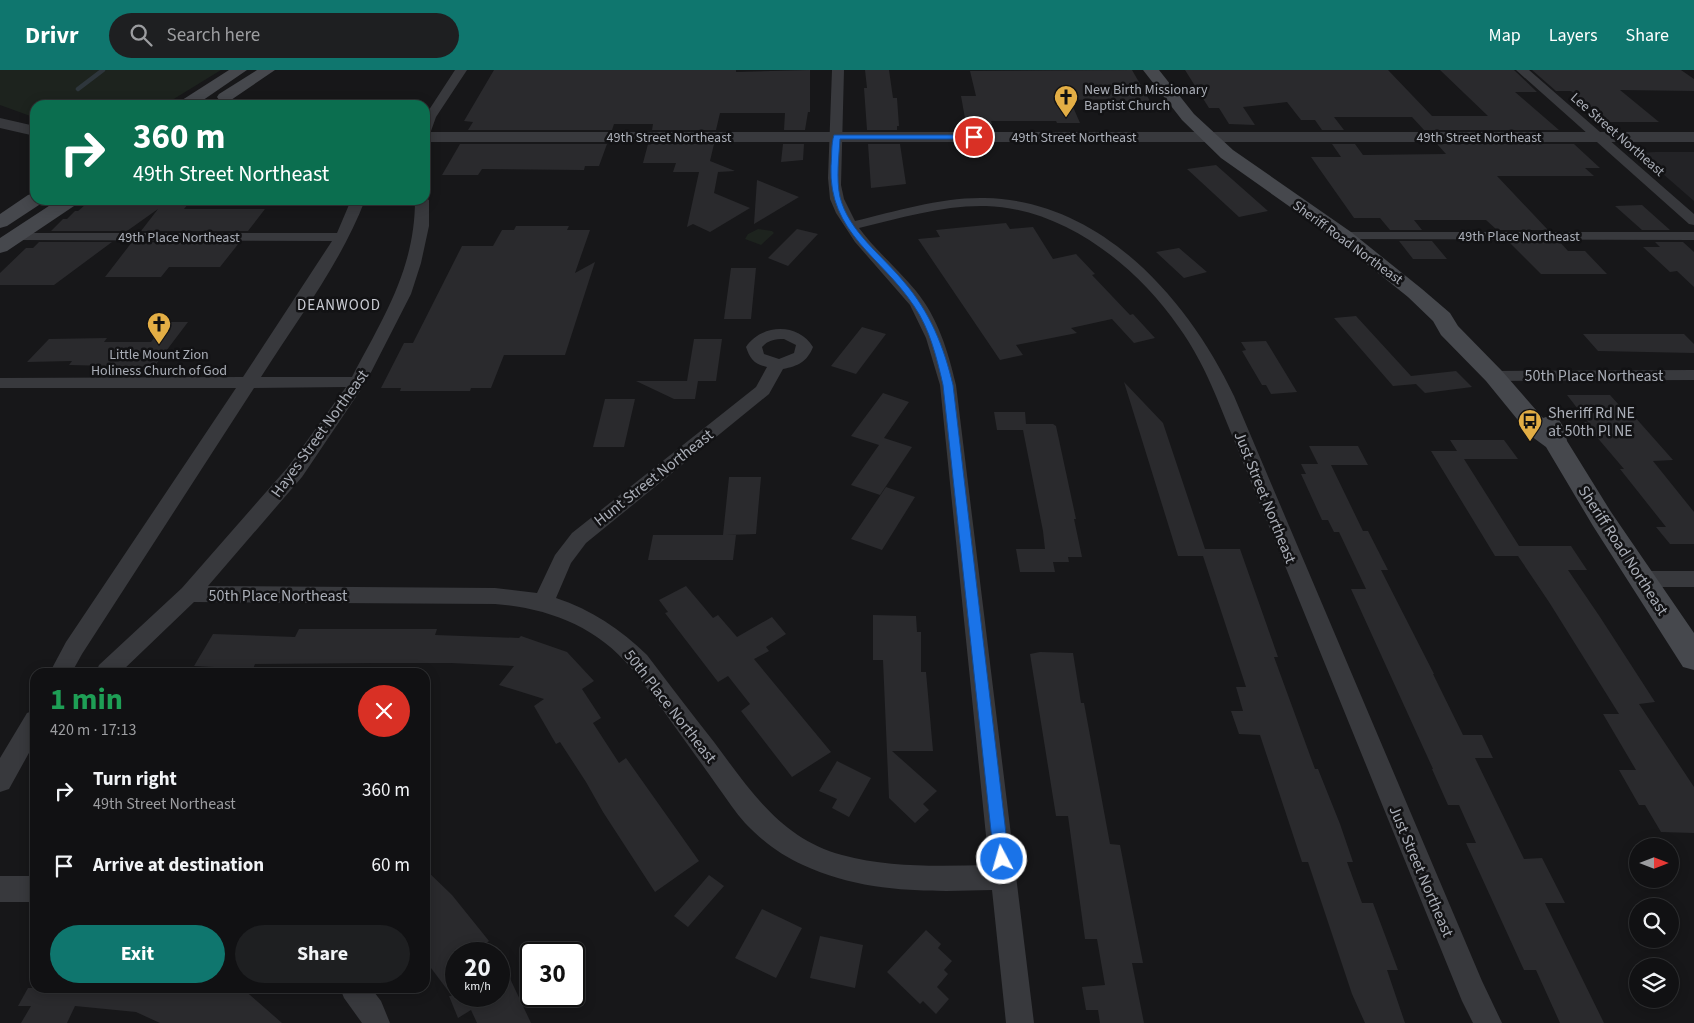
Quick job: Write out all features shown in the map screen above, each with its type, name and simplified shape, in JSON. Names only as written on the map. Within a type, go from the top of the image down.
[{"type":"main road","points":[[193,100],[239,70]]},
{"type":"main road","points":[[222,100],[267,70]]},
{"type":"main road","name":"Sheriff Road Northeast","points":[[1150,70],[1172,98],[1213,137]]},
{"type":"main road","name":"Sheriff Road Northeast","points":[[1161,70],[1191,110],[1234,160],[1344,236],[1405,284],[1442,318],[1449,330],[1502,375],[1540,430],[1555,441],[1694,658]]},
{"type":"main road","points":[[0,222],[30,202]]},
{"type":"main road","points":[[8,242],[63,205]]},
{"type":"street","points":[[430,117],[461,70]]},
{"type":"street","points":[[838,70],[834,178],[836,197],[859,239],[919,306],[930,327],[948,385],[1020,1023]]},
{"type":"street","name":"Lee Street Northeast","points":[[1522,70],[1694,221]]},
{"type":"street","points":[[0,123],[30,130]]},
{"type":"street","name":"49th Street Northeast","points":[[430,137],[1694,137]]},
{"type":"street","name":"Just Street Northeast","points":[[851,226],[938,206],[961,203],[1006,203],[1039,210],[1064,219],[1088,232],[1137,272],[1177,313],[1210,364],[1225,396],[1472,992],[1488,1023]]},
{"type":"street","points":[[63,668],[342,237],[356,205]]},
{"type":"street","name":"Hayes Street Northeast","points":[[111,668],[189,594],[295,472],[358,382],[403,294],[414,263],[422,226],[422,205]]},
{"type":"street","name":"49th Place Northeast","points":[[1344,236],[1694,236]]},
{"type":"street","name":"49th Place Northeast","points":[[8,242],[342,237]]},
{"type":"street","name":"Hunt Street Northeast","points":[[544,602],[562,560],[578,538],[763,390],[777,364]]},
{"type":"street","name":"50th Place Northeast","points":[[1502,375],[1694,375]]},
{"type":"street","points":[[0,383],[358,382]]},
{"type":"street","points":[[1642,579],[1694,579]]},
{"type":"street","name":"50th Place Northeast","points":[[189,594],[495,596],[544,602],[570,610],[594,623],[628,649],[754,815],[765,826],[793,846],[833,866],[870,876],[908,878],[1004,877]]},
{"type":"street","points":[[6,772],[30,729]]},
{"type":"street","points":[[6,772],[30,746]]},
{"type":"street","points":[[0,889],[30,889]]},
{"type":"street","points":[[358,993],[371,1011],[376,1023]]},
{"type":"shaded area","points":[[0,70],[221,70],[172,100],[30,100],[30,116],[0,105]]},
{"type":"shaded area","points":[[1694,152],[1694,201],[1639,153]]},
{"type":"shaded area","points":[[758,229],[774,233],[761,245],[745,239],[748,234]]},
{"type":"building","points":[[494,70],[736,70],[736,72],[810,70],[810,112],[808,112],[805,130],[784,130],[785,113],[720,113],[716,130],[652,130],[653,124],[614,124],[612,130],[468,130],[473,122],[464,121]]},
{"type":"building","points":[[865,70],[889,70],[893,98],[897,98],[899,126],[897,126],[897,130],[867,130],[864,88],[867,88]]},
{"type":"building","points":[[1132,70],[1150,101],[1116,102],[1115,99],[1070,100],[1080,123],[991,121],[992,124],[966,124],[961,96],[976,96],[970,71]]},
{"type":"building","points":[[1185,70],[1388,70],[1432,116],[1488,116],[1440,70],[1514,70],[1537,92],[1515,92],[1559,130],[1424,130],[1412,117],[1334,117],[1344,130],[1322,130],[1315,120],[1301,120],[1287,102],[1243,107],[1255,125],[1229,124],[1219,108],[1209,108]]},
{"type":"building","points":[[1532,70],[1681,70],[1694,79],[1694,91],[1620,90],[1659,122],[1609,122],[1571,91],[1556,91]]},
{"type":"building","points":[[460,144],[607,144],[599,166],[585,166],[584,170],[482,169],[478,175],[442,175]]},
{"type":"building","points":[[648,144],[714,144],[710,161],[735,171],[718,172],[714,193],[750,208],[710,232],[693,224],[687,227],[699,172],[673,172],[676,163],[643,163]]},
{"type":"building","points":[[783,144],[804,144],[803,160],[781,162]]},
{"type":"building","points":[[868,144],[900,144],[906,184],[871,188]]},
{"type":"building","points":[[1332,144],[1355,144],[1363,155],[1446,154],[1437,144],[1574,144],[1600,168],[1585,168],[1594,176],[1497,176],[1548,230],[1497,230],[1486,220],[1414,220],[1422,230],[1390,230],[1380,218],[1354,218],[1311,157],[1341,157]]},
{"type":"building","points":[[1216,165],[1268,211],[1239,217],[1187,169]]},
{"type":"building","points":[[757,180],[799,197],[754,224]]},
{"type":"building","points":[[85,205],[187,205],[184,209],[265,209],[248,231],[141,231],[158,209],[127,231],[51,231],[63,219],[67,219],[75,211],[78,211]]},
{"type":"building","points":[[1642,205],[1670,230],[1642,230],[1615,206]]},
{"type":"building","points":[[1006,223],[1010,229],[1033,227],[1053,259],[1076,254],[1095,274],[1092,275],[1155,338],[1134,343],[1112,319],[1071,328],[1077,333],[1016,345],[1023,355],[1000,360],[918,239],[940,237],[936,230]]},
{"type":"building","points":[[516,226],[569,226],[567,230],[590,230],[575,273],[595,262],[565,355],[504,355],[491,388],[471,388],[470,391],[400,391],[401,388],[381,388],[404,343],[413,343],[462,246],[493,246],[502,230],[514,230]]},
{"type":"building","points":[[797,229],[818,234],[788,266],[768,258]]},
{"type":"building","points":[[1399,241],[1432,241],[1447,259],[1413,259]]},
{"type":"building","points":[[1508,241],[1559,241],[1568,251],[1585,251],[1607,274],[1541,274]]},
{"type":"building","points":[[39,242],[112,242],[54,285],[0,285],[0,273],[26,248],[33,248]]},
{"type":"building","points":[[132,242],[239,243],[220,267],[169,267],[161,277],[105,277]]},
{"type":"building","points":[[1655,242],[1683,242],[1694,252],[1694,287],[1677,271],[1670,272],[1643,247],[1660,247]]},
{"type":"building","points":[[1179,248],[1207,272],[1184,278],[1156,252]]},
{"type":"building","points":[[731,268],[756,268],[751,319],[724,319]]},
{"type":"building","points":[[1356,316],[1411,376],[1456,371],[1472,387],[1425,393],[1416,384],[1393,386],[1334,318]]},
{"type":"building","points":[[166,322],[188,322],[154,367],[69,365],[72,361],[27,362],[49,339],[107,338],[104,342],[151,342]]},
{"type":"building","points":[[862,327],[886,334],[856,374],[831,366]]},
{"type":"building","points":[[1583,334],[1684,334],[1694,344],[1694,353],[1598,351]]},
{"type":"building","points":[[694,339],[722,339],[716,381],[698,381],[695,399],[674,399],[636,381],[687,381]]},
{"type":"building","points":[[1266,341],[1297,392],[1271,394],[1266,385],[1262,385],[1242,351],[1246,350],[1241,342]]},
{"type":"building","points":[[1124,382],[1163,423],[1205,549],[1240,549],[1278,657],[1274,657],[1315,769],[1318,769],[1340,824],[1353,862],[1347,862],[1362,903],[1373,903],[1398,970],[1387,970],[1405,1023],[1365,1023],[1352,994],[1308,862],[1302,862],[1260,735],[1239,734],[1231,711],[1243,711],[1236,687],[1246,687],[1203,556],[1178,556]]},
{"type":"building","points":[[883,393],[909,402],[884,438],[912,447],[880,495],[851,485],[879,445],[851,436]]},
{"type":"building","points":[[1567,395],[1610,395],[1629,416],[1634,416],[1673,460],[1653,461],[1694,512],[1694,544],[1670,544],[1656,527],[1666,527],[1620,469],[1624,469],[1584,422],[1588,422]]},
{"type":"building","points":[[605,399],[635,399],[624,447],[593,447]]},
{"type":"building","points":[[994,412],[1025,412],[1026,424],[1053,424],[1056,426],[1076,519],[1074,519],[1082,557],[1068,557],[1069,562],[1053,562],[1055,572],[1020,572],[1016,549],[1045,549],[1043,531],[1023,430],[997,430]]},
{"type":"building","points":[[1450,440],[1504,440],[1518,459],[1464,459],[1519,546],[1571,546],[1587,570],[1568,570],[1655,702],[1639,704],[1694,787],[1694,833],[1661,832],[1645,805],[1639,805],[1619,770],[1636,770],[1603,714],[1619,714],[1518,556],[1495,556],[1431,451],[1457,451]]},
{"type":"building","points":[[1309,446],[1358,446],[1368,465],[1331,465],[1363,531],[1368,531],[1388,570],[1381,570],[1463,735],[1482,735],[1493,758],[1475,758],[1524,859],[1542,858],[1565,903],[1545,903],[1604,1023],[1560,1023],[1536,970],[1524,970],[1466,843],[1476,843],[1459,805],[1448,805],[1351,589],[1366,589],[1339,532],[1334,532],[1328,520],[1322,520],[1301,474],[1306,474],[1301,464],[1318,464]]},
{"type":"building","points":[[729,477],[761,477],[756,534],[726,535],[736,535],[733,560],[648,560],[653,535],[723,535]]},
{"type":"building","points":[[886,487],[915,497],[882,550],[851,539]]},
{"type":"building","points":[[686,586],[713,618],[718,615],[737,637],[772,617],[786,634],[766,647],[769,651],[754,659],[831,752],[792,777],[741,711],[750,704],[728,676],[718,682],[665,613],[668,612],[659,600]]},
{"type":"building","points":[[873,615],[916,616],[917,632],[921,632],[921,672],[926,672],[933,751],[892,751],[937,791],[923,804],[929,810],[915,823],[889,798],[883,660],[873,660]]},
{"type":"building","points":[[299,629],[437,629],[435,635],[519,638],[521,636],[567,652],[594,681],[582,689],[601,718],[593,723],[619,763],[626,758],[699,861],[655,892],[560,742],[556,744],[534,706],[544,699],[499,685],[514,666],[451,663],[372,663],[255,664],[253,668],[194,666],[213,634],[295,637]]},
{"type":"building","points":[[1040,652],[1073,653],[1081,703],[1084,703],[1110,844],[1120,845],[1143,963],[1132,963],[1144,1023],[1100,1023],[1098,1010],[1086,1010],[1082,987],[1105,985],[1097,939],[1085,939],[1068,816],[1056,816],[1030,654]]},
{"type":"building","points":[[837,761],[871,778],[849,817],[832,808],[837,799],[819,791]]},
{"type":"building","points":[[430,874],[452,895],[489,941],[445,942],[445,987],[430,967]]},
{"type":"building","points":[[709,875],[724,886],[688,927],[674,916]]},
{"type":"building","points":[[762,909],[802,928],[776,978],[735,958]]},
{"type":"building","points":[[926,930],[941,944],[938,948],[952,961],[944,970],[948,974],[937,987],[949,999],[936,1014],[923,1001],[920,1004],[887,972]]},
{"type":"building","points":[[820,936],[863,945],[855,988],[810,978]]},
{"type":"building","points":[[510,978],[520,1000],[520,1007],[523,1007],[531,1023],[477,1023],[471,1010],[458,1018],[454,1007],[510,1007]]},
{"type":"building","points":[[28,988],[30,988],[30,993],[248,993],[282,1023],[160,1023],[136,1012],[75,1006],[67,1023],[21,1023],[31,1006],[18,1006]]},
{"type":"waterway","points":[[78,89],[103,70]]},
{"type":"place","name":"New Birth Missionary Baptist Church","points":[[1066,118]]},
{"type":"place","name":"Little Mount Zion Holiness Church of God","points":[[159,345]]},
{"type":"place","name":"Sheriff Rd NE at 50th Pl NE","points":[[1530,442]]},
{"type":"district","name":"DEANWOOD","points":[[339,305]]},
{"type":"route","points":[[974,137],[837,137],[834,178],[836,197],[847,220],[859,239],[892,273],[919,306],[930,327],[942,359],[948,385],[1002,859]]}]
